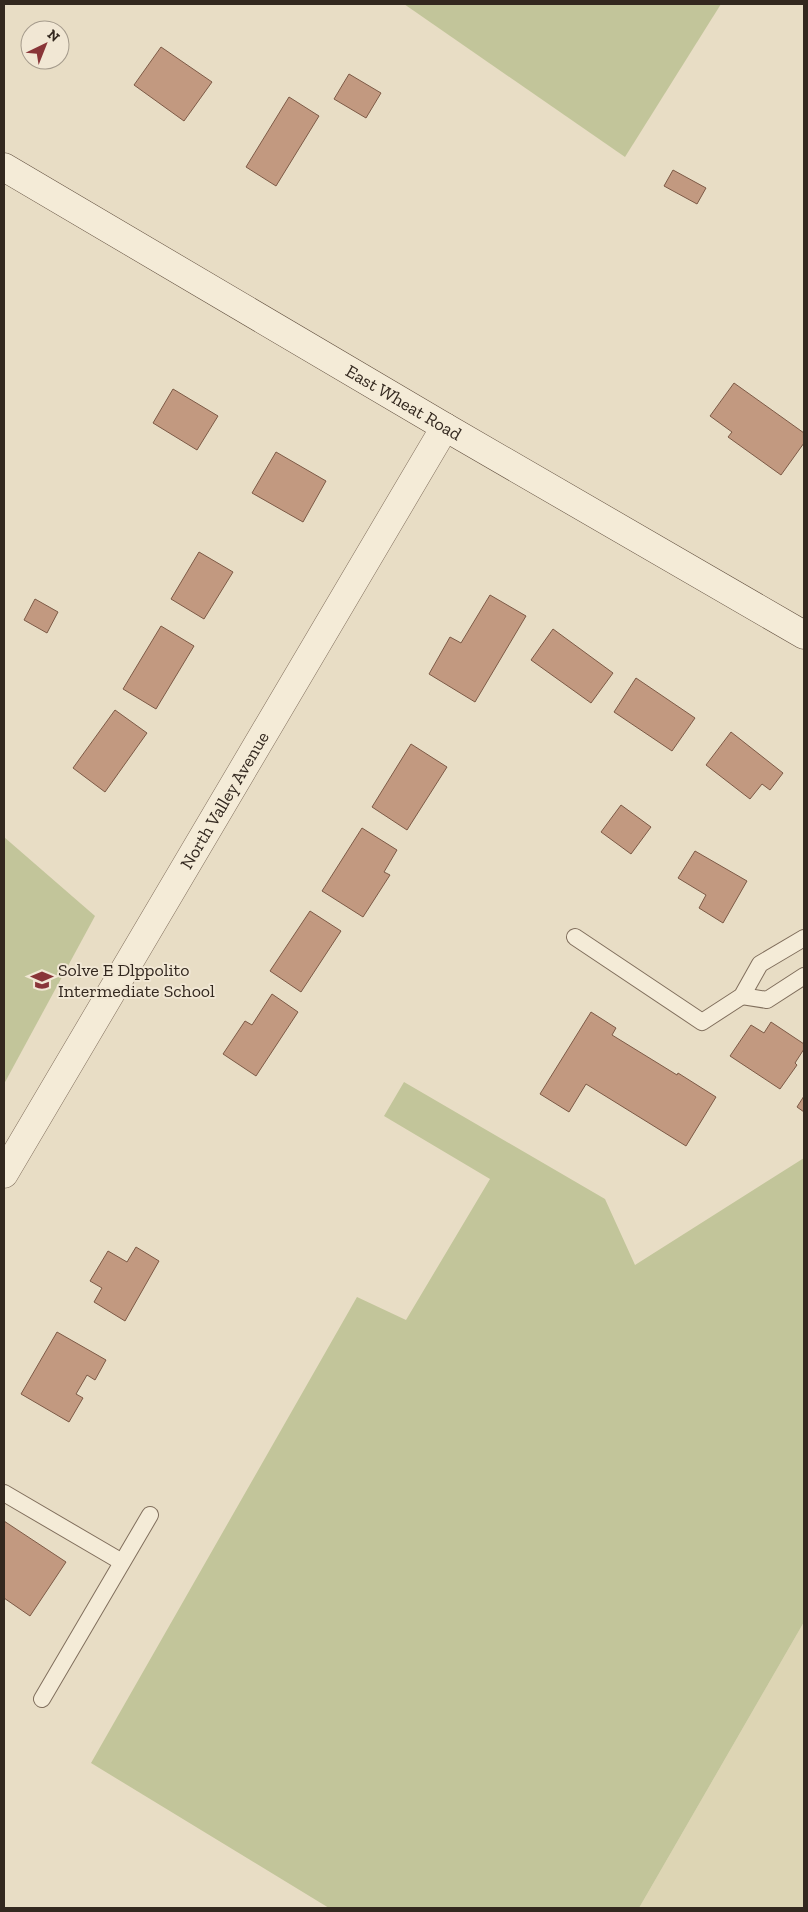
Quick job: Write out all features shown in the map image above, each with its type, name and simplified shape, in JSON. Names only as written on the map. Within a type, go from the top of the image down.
[{"type":"street","name":"East Wheat Road","points":[[4,167],[445,427],[804,635]]},
{"type":"street","name":"North Valley Avenue","points":[[4,1174],[445,427]]},
{"type":"lane","points":[[575,937],[702,1022],[742,996],[760,964],[804,938]]},
{"type":"lane","points":[[742,996],[767,1000],[804,976]]},
{"type":"lane","points":[[4,1493],[122,1562]]},
{"type":"lane","points":[[42,1699],[150,1514]]},
{"type":"shaded area","points":[[804,1622],[804,1908],[639,1908]]},
{"type":"green space","points":[[404,4],[721,4],[625,157]]},
{"type":"green space","points":[[4,837],[95,916],[4,1084]]},
{"type":"green space","points":[[404,1082],[605,1199],[635,1265],[804,1158],[804,1622],[639,1908],[329,1908],[91,1763],[357,1297],[406,1320],[490,1179],[384,1116]]},
{"type":"building","points":[[161,47],[212,82],[184,121],[134,85]]},
{"type":"building","points":[[349,74],[381,93],[366,118],[334,99]]},
{"type":"building","points":[[289,97],[319,116],[276,186],[246,167]]},
{"type":"building","points":[[673,170],[706,188],[697,204],[664,186]]},
{"type":"building","points":[[734,383],[804,433],[804,443],[781,475],[728,437],[732,432],[710,416]]},
{"type":"building","points":[[173,389],[218,416],[197,450],[153,423]]},
{"type":"building","points":[[276,452],[326,481],[303,522],[252,493]]},
{"type":"building","points":[[199,552],[233,572],[204,619],[171,599]]},
{"type":"building","points":[[490,595],[526,616],[475,702],[429,674],[450,637],[461,643]]},
{"type":"building","points":[[35,599],[58,612],[47,633],[24,620]]},
{"type":"building","points":[[161,626],[194,646],[156,709],[123,689]]},
{"type":"building","points":[[553,629],[613,673],[591,703],[531,660]]},
{"type":"building","points":[[636,678],[695,718],[672,751],[614,712]]},
{"type":"building","points":[[115,710],[147,733],[105,792],[73,768]]},
{"type":"building","points":[[731,732],[783,773],[770,790],[762,784],[750,799],[706,765]]},
{"type":"building","points":[[411,744],[447,767],[407,830],[372,807]]},
{"type":"building","points":[[621,805],[651,827],[631,854],[601,832]]},
{"type":"building","points":[[362,828],[397,850],[384,872],[390,875],[363,917],[322,891]]},
{"type":"building","points":[[695,851],[747,881],[723,923],[699,908],[706,895],[678,878]]},
{"type":"building","points":[[310,911],[341,931],[301,992],[270,971]]},
{"type":"building","points":[[272,994],[298,1012],[256,1076],[223,1054],[245,1021],[252,1025]]},
{"type":"building","points":[[591,1012],[616,1028],[612,1035],[716,1097],[686,1146],[586,1084],[569,1112],[540,1094]]},
{"type":"building","points":[[771,1022],[804,1044],[804,1049],[795,1063],[797,1065],[780,1089],[730,1056],[751,1025],[764,1033]]},
{"type":"building","points":[[804,1096],[804,1112],[797,1107]]},
{"type":"building","points":[[136,1247],[159,1261],[125,1321],[94,1302],[102,1288],[90,1281],[108,1251],[127,1262]]},
{"type":"building","points":[[57,1332],[106,1360],[95,1380],[87,1375],[76,1394],[83,1398],[69,1422],[21,1394]]},
{"type":"building","points":[[4,1521],[66,1562],[30,1616],[4,1598]]},
{"type":"place","name":"Solve E Dlppolito Intermediate School","points":[[42,980]]}]
